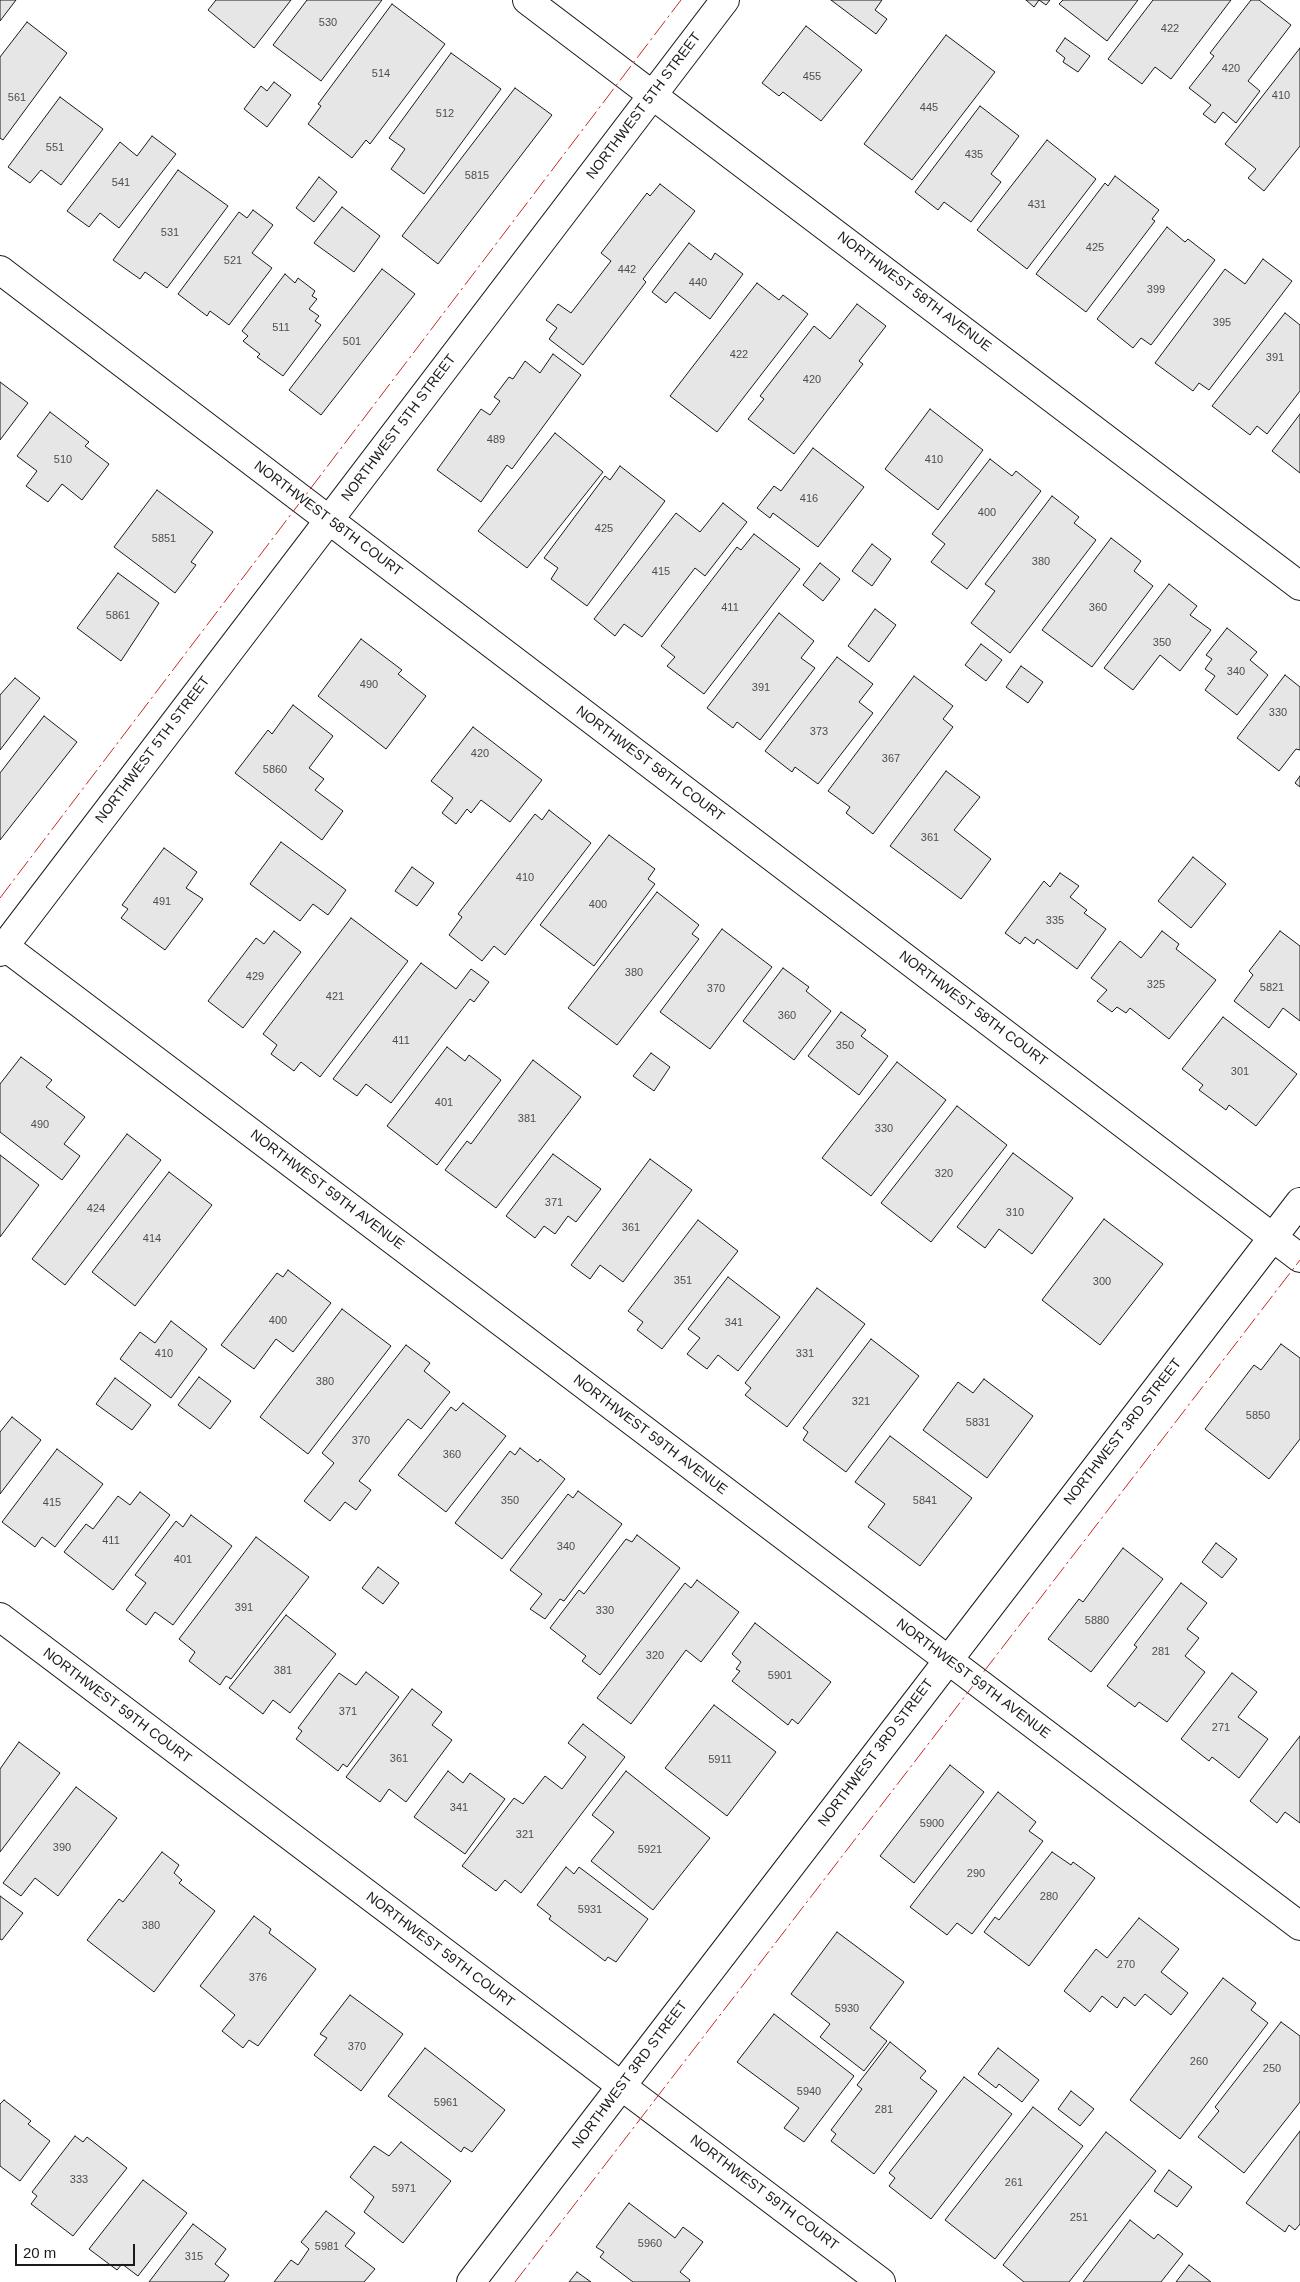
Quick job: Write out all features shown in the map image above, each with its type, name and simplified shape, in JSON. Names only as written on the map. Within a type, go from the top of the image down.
[{"type":"street","name":"NORTHWEST 58TH AVENUE","points":[[527,0],[1300,586]]},
{"type":"street","name":"NORTHWEST 5TH STREET","points":[[1,947],[725,0]]},
{"type":"street","name":"NORTHWEST 58TH COURT","points":[[0,270],[1300,1258]]},
{"type":"street","name":"NORTHWEST 59TH AVENUE","points":[[1,947],[1300,1926]]},
{"type":"street","name":"NORTHWEST 3RD STREET","points":[[471,2282],[1300,1202]]},
{"type":"street","name":"NORTHWEST 59TH COURT","points":[[0,1618],[881,2282]]},
{"type":"building","points":[[0,0],[16,0],[0,21]]},
{"type":"building","points":[[216,0],[291,0],[254,48],[208,10]]},
{"type":"building","points":[[307,0],[382,0],[321,81],[273,45]]},
{"type":"building","points":[[831,0],[882,0],[875,10],[887,19],[876,34]]},
{"type":"building","points":[[1026,0],[1039,0],[1034,7]]},
{"type":"building","points":[[1039,0],[1050,0],[1046,5]]},
{"type":"building","points":[[1063,0],[1138,0],[1107,41],[1059,4]]},
{"type":"building","points":[[1153,0],[1231,0],[1171,79],[1155,67],[1142,84],[1108,59]]},
{"type":"building","points":[[1251,0],[1259,0],[1291,25],[1248,81],[1260,91],[1236,123],[1223,112],[1215,123],[1203,114],[1211,105],[1189,88],[1214,56],[1210,53]]},
{"type":"building","points":[[392,4],[445,44],[370,144],[366,140],[352,158],[308,124],[321,106],[318,104]]},
{"type":"building","points":[[27,22],[67,53],[3,140],[0,138],[0,57]]},
{"type":"building","points":[[806,26],[862,70],[821,121],[783,92],[779,96],[762,83]]},
{"type":"building","points":[[946,35],[995,72],[912,180],[864,144]]},
{"type":"building","points":[[1065,38],[1090,56],[1078,72],[1063,62],[1065,58],[1056,51]]},
{"type":"building","points":[[1300,48],[1300,146],[1264,191],[1248,178],[1256,169],[1225,144]]},
{"type":"building","points":[[451,53],[501,89],[424,194],[391,169],[405,149],[389,138]]},
{"type":"building","points":[[274,82],[291,95],[267,127],[244,109],[261,86],[267,91]]},
{"type":"building","points":[[515,88],[552,115],[438,264],[402,236]]},
{"type":"building","points":[[60,97],[103,129],[61,185],[41,170],[30,183],[8,167]]},
{"type":"building","points":[[980,106],[1019,136],[991,174],[1001,182],[971,222],[944,202],[938,210],[915,192]]},
{"type":"building","points":[[152,136],[176,154],[119,228],[100,213],[89,227],[67,211],[120,142],[137,156]]},
{"type":"building","points":[[1047,140],[1096,179],[1027,269],[977,230]]},
{"type":"building","points":[[178,170],[228,206],[167,288],[145,272],[140,279],[113,260]]},
{"type":"building","points":[[1115,176],[1159,210],[1152,219],[1155,221],[1086,312],[1036,274],[1105,183],[1108,186]]},
{"type":"building","points":[[319,177],[337,192],[314,222],[296,208]]},
{"type":"building","points":[[660,184],[695,211],[643,279],[646,282],[583,365],[549,339],[557,328],[546,320],[558,304],[571,313],[611,261],[601,253],[647,193],[650,196]]},
{"type":"building","points":[[342,207],[380,236],[354,272],[314,243]]},
{"type":"building","points":[[253,210],[273,225],[252,253],[272,268],[229,325],[210,311],[207,316],[178,294],[239,212],[247,218]]},
{"type":"building","points":[[1167,227],[1185,242],[1188,239],[1215,260],[1151,345],[1141,338],[1133,348],[1097,319]]},
{"type":"building","points":[[689,243],[711,260],[715,253],[743,274],[710,319],[675,292],[666,303],[652,292]]},
{"type":"building","points":[[1263,259],[1292,281],[1209,390],[1199,383],[1193,391],[1155,363],[1225,269],[1245,284]]},
{"type":"building","points":[[382,269],[415,294],[321,415],[289,390]]},
{"type":"building","points":[[285,274],[295,283],[298,278],[315,291],[312,296],[317,299],[309,309],[319,316],[315,321],[321,325],[283,376],[257,357],[260,354],[243,341],[248,336],[242,331]]},
{"type":"building","points":[[757,283],[779,300],[783,295],[808,314],[717,432],[670,396]]},
{"type":"building","points":[[857,304],[886,326],[859,361],[863,364],[794,454],[748,419],[764,399],[760,396],[814,326],[830,339]]},
{"type":"building","points":[[1285,313],[1300,325],[1300,391],[1267,434],[1257,426],[1250,435],[1212,406]]},
{"type":"building","points":[[553,354],[581,375],[512,469],[507,465],[481,502],[437,470],[481,409],[490,415],[500,401],[494,397],[509,377],[513,379],[525,361],[540,373]]},
{"type":"building","points":[[0,382],[28,403],[0,440]]},
{"type":"building","points":[[930,409],[983,450],[938,510],[885,469]]},
{"type":"building","points":[[50,412],[89,442],[85,446],[109,464],[82,500],[62,484],[48,502],[26,486],[37,471],[17,456]]},
{"type":"building","points":[[1300,414],[1300,473],[1272,451]]},
{"type":"building","points":[[555,433],[603,472],[527,568],[478,531]]},
{"type":"building","points":[[813,448],[864,487],[818,547],[773,513],[770,518],[757,508],[774,486],[781,491]]},
{"type":"building","points":[[990,459],[1012,476],[1016,471],[1041,491],[967,589],[931,562],[945,544],[932,534]]},
{"type":"building","points":[[620,466],[665,501],[587,606],[551,579],[558,568],[544,558],[605,476],[610,480]]},
{"type":"building","points":[[157,490],[213,532],[191,562],[196,565],[175,593],[114,547]]},
{"type":"building","points":[[1052,496],[1079,517],[1074,523],[1096,540],[1010,653],[971,623],[995,591],[985,584]]},
{"type":"building","points":[[723,503],[747,522],[705,576],[695,568],[642,637],[624,624],[615,636],[594,619],[676,513],[700,532]]},
{"type":"building","points":[[754,534],[800,569],[704,694],[667,666],[675,657],[661,646],[737,547],[741,550]]},
{"type":"building","points":[[1111,538],[1141,561],[1134,571],[1153,586],[1092,667],[1042,630]]},
{"type":"building","points":[[872,544],[891,559],[872,586],[852,571]]},
{"type":"building","points":[[820,563],[840,579],[823,601],[803,585]]},
{"type":"building","points":[[118,573],[159,603],[121,661],[77,628]]},
{"type":"building","points":[[1169,584],[1197,606],[1190,615],[1211,630],[1180,671],[1160,655],[1133,690],[1104,668]]},
{"type":"building","points":[[875,609],[896,625],[869,662],[848,646]]},
{"type":"building","points":[[779,613],[814,641],[801,658],[815,668],[760,740],[737,722],[733,728],[707,708]]},
{"type":"building","points":[[1227,628],[1257,652],[1250,660],[1268,675],[1237,715],[1205,690],[1215,676],[1205,669],[1212,659],[1206,655]]},
{"type":"building","points":[[361,639],[402,670],[398,674],[426,696],[386,749],[318,696]]},
{"type":"building","points":[[981,644],[1002,660],[986,681],[965,665]]},
{"type":"building","points":[[837,657],[873,684],[859,702],[873,713],[818,784],[795,767],[792,772],[765,751]]},
{"type":"building","points":[[1021,666],[1043,682],[1028,703],[1006,687]]},
{"type":"building","points":[[1285,675],[1300,687],[1300,750],[1296,749],[1279,771],[1237,738]]},
{"type":"building","points":[[914,676],[953,706],[943,719],[953,727],[873,834],[846,813],[850,807],[828,791]]},
{"type":"building","points":[[15,678],[40,698],[0,750],[0,695]]},
{"type":"building","points":[[293,705],[333,736],[309,768],[324,779],[315,790],[343,811],[322,840],[235,773],[268,730],[272,734]]},
{"type":"building","points":[[44,716],[77,742],[0,840],[0,773]]},
{"type":"building","points":[[473,727],[542,780],[510,822],[481,800],[471,813],[467,809],[456,824],[442,813],[453,798],[431,781]]},
{"type":"building","points":[[946,771],[980,797],[954,830],[991,859],[961,899],[890,846]]},
{"type":"building","points":[[1300,776],[1300,787],[1295,783]]},
{"type":"building","points":[[549,810],[591,843],[505,955],[494,946],[482,961],[449,935],[462,917],[458,914],[535,814],[542,820]]},
{"type":"building","points":[[609,835],[655,869],[648,879],[655,884],[594,966],[540,925]]},
{"type":"building","points":[[281,842],[346,890],[328,915],[313,904],[300,921],[250,884]]},
{"type":"building","points":[[164,848],[197,872],[186,888],[203,899],[165,950],[121,918],[128,909],[122,905]]},
{"type":"building","points":[[1193,857],[1226,884],[1191,928],[1158,901]]},
{"type":"building","points":[[412,867],[434,883],[417,906],[395,891]]},
{"type":"building","points":[[1060,873],[1079,886],[1070,897],[1087,910],[1084,913],[1106,929],[1077,969],[1037,939],[1034,944],[1025,937],[1020,944],[1005,933],[1044,881],[1050,887]]},
{"type":"building","points":[[657,892],[699,925],[692,934],[699,939],[617,1045],[568,1008]]},
{"type":"building","points":[[351,918],[408,961],[320,1077],[301,1062],[294,1071],[271,1054],[277,1045],[263,1034]]},
{"type":"building","points":[[722,929],[772,967],[710,1049],[660,1012]]},
{"type":"building","points":[[274,931],[301,952],[243,1028],[208,1001],[256,938],[264,944]]},
{"type":"building","points":[[1162,931],[1179,944],[1176,949],[1216,980],[1169,1039],[1130,1008],[1126,1013],[1117,1007],[1112,1012],[1097,1001],[1107,990],[1091,978],[1120,941],[1141,958]]},
{"type":"building","points":[[1280,931],[1300,946],[1300,1021],[1283,1008],[1269,1028],[1234,1001],[1253,975],[1249,971]]},
{"type":"building","points":[[421,963],[456,989],[471,969],[489,982],[474,1002],[470,999],[391,1103],[366,1084],[357,1096],[333,1079]]},
{"type":"building","points":[[783,968],[809,987],[806,991],[831,1011],[794,1060],[743,1021]]},
{"type":"building","points":[[841,1012],[866,1030],[861,1036],[888,1056],[859,1095],[808,1056]]},
{"type":"building","points":[[1223,1017],[1297,1074],[1256,1126],[1229,1105],[1226,1110],[1199,1090],[1203,1085],[1182,1069]]},
{"type":"building","points":[[447,1047],[465,1061],[469,1055],[501,1080],[437,1165],[387,1126]]},
{"type":"building","points":[[651,1053],[670,1067],[654,1091],[633,1076]]},
{"type":"building","points":[[21,1057],[52,1080],[46,1087],[85,1117],[64,1144],[80,1156],[62,1180],[0,1132],[0,1084]]},
{"type":"building","points":[[533,1060],[581,1097],[496,1208],[445,1170],[467,1141],[471,1144]]},
{"type":"building","points":[[897,1062],[946,1100],[871,1196],[822,1158]]},
{"type":"building","points":[[957,1106],[1007,1145],[931,1242],[881,1203]]},
{"type":"building","points":[[127,1134],[161,1160],[65,1285],[32,1259]]},
{"type":"building","points":[[1013,1153],[1073,1198],[1032,1254],[999,1229],[985,1248],[957,1227]]},
{"type":"building","points":[[553,1154],[601,1189],[576,1222],[568,1216],[555,1234],[544,1226],[535,1238],[506,1216]]},
{"type":"building","points":[[0,1155],[39,1185],[0,1237]]},
{"type":"building","points":[[650,1159],[692,1190],[623,1282],[600,1265],[590,1279],[571,1265]]},
{"type":"building","points":[[169,1172],[212,1205],[135,1306],[92,1272]]},
{"type":"building","points":[[1104,1219],[1163,1264],[1100,1345],[1042,1300]]},
{"type":"building","points":[[698,1220],[738,1251],[662,1349],[637,1330],[643,1322],[628,1311]]},
{"type":"building","points":[[288,1270],[331,1303],[293,1352],[276,1339],[254,1369],[221,1345],[277,1273],[283,1277]]},
{"type":"building","points":[[728,1277],[780,1317],[738,1371],[718,1355],[707,1369],[687,1354],[700,1338],[688,1329]]},
{"type":"building","points":[[817,1288],[865,1324],[787,1427],[745,1395],[751,1388],[745,1383]]},
{"type":"building","points":[[342,1309],[391,1346],[308,1454],[260,1417]]},
{"type":"building","points":[[171,1321],[207,1349],[171,1398],[120,1359],[140,1332],[155,1343]]},
{"type":"building","points":[[871,1339],[919,1376],[846,1472],[803,1440],[808,1432],[803,1428]]},
{"type":"building","points":[[1281,1344],[1300,1358],[1300,1439],[1269,1479],[1205,1429],[1254,1365],[1261,1370]]},
{"type":"building","points":[[406,1345],[430,1363],[424,1371],[450,1392],[421,1429],[408,1419],[359,1481],[371,1490],[356,1510],[345,1502],[330,1521],[304,1501],[334,1463],[322,1453]]},
{"type":"building","points":[[199,1377],[231,1401],[210,1429],[178,1405]]},
{"type":"building","points":[[115,1378],[151,1405],[132,1430],[96,1404]]},
{"type":"building","points":[[984,1379],[1033,1416],[987,1478],[923,1430],[958,1382],[973,1393]]},
{"type":"building","points":[[463,1403],[506,1436],[446,1512],[398,1475],[451,1407],[456,1411]]},
{"type":"building","points":[[12,1417],[41,1440],[0,1494],[0,1432]]},
{"type":"building","points":[[890,1436],[972,1498],[920,1566],[868,1527],[885,1504],[855,1482]]},
{"type":"building","points":[[520,1448],[538,1462],[540,1459],[565,1479],[502,1559],[455,1523],[510,1451],[515,1455]]},
{"type":"building","points":[[57,1449],[103,1484],[55,1547],[42,1537],[35,1547],[2,1522]]},
{"type":"building","points":[[578,1491],[622,1524],[564,1601],[560,1599],[545,1619],[530,1609],[542,1594],[510,1570],[568,1494],[573,1498]]},
{"type":"building","points":[[140,1492],[170,1515],[113,1590],[64,1552],[86,1524],[93,1529],[118,1496],[130,1505]]},
{"type":"building","points":[[191,1515],[232,1546],[173,1625],[155,1612],[146,1625],[126,1610],[146,1583],[135,1575],[176,1521],[183,1527]]},
{"type":"building","points":[[637,1535],[680,1568],[600,1675],[582,1661],[586,1656],[550,1628],[579,1590],[584,1594],[626,1539],[632,1542]]},
{"type":"building","points":[[256,1537],[309,1577],[231,1679],[226,1676],[220,1685],[189,1661],[195,1652],[179,1639]]},
{"type":"building","points":[[1216,1543],[1237,1559],[1222,1578],[1202,1562]]},
{"type":"building","points":[[1123,1548],[1163,1579],[1091,1672],[1048,1639],[1079,1599],[1083,1602]]},
{"type":"building","points":[[378,1567],[399,1583],[383,1604],[362,1588]]},
{"type":"building","points":[[697,1580],[739,1612],[701,1662],[686,1650],[631,1724],[597,1698],[685,1583],[691,1588]]},
{"type":"building","points":[[1181,1583],[1207,1603],[1187,1629],[1199,1638],[1185,1656],[1205,1672],[1167,1722],[1139,1702],[1135,1707],[1107,1686],[1137,1647],[1134,1645]]},
{"type":"building","points":[[286,1615],[336,1654],[290,1713],[273,1700],[263,1714],[229,1688]]},
{"type":"building","points":[[755,1623],[831,1682],[798,1724],[792,1719],[788,1725],[732,1681],[740,1671],[736,1669],[741,1662],[732,1654]]},
{"type":"building","points":[[366,1672],[399,1697],[347,1767],[343,1764],[338,1771],[296,1739],[302,1731],[298,1728],[339,1673],[356,1685]]},
{"type":"building","points":[[1232,1673],[1257,1692],[1238,1717],[1268,1739],[1239,1778],[1212,1757],[1209,1761],[1181,1739]]},
{"type":"building","points":[[412,1689],[442,1712],[432,1725],[452,1740],[406,1802],[389,1789],[380,1802],[346,1777]]},
{"type":"building","points":[[714,1705],[776,1752],[727,1816],[665,1768]]},
{"type":"building","points":[[583,1724],[625,1757],[521,1893],[505,1880],[496,1891],[462,1866],[514,1798],[523,1804],[545,1776],[562,1789],[586,1757],[568,1743]]},
{"type":"building","points":[[1300,1736],[1300,1823],[1285,1812],[1277,1823],[1250,1801]]},
{"type":"building","points":[[19,1742],[60,1773],[0,1852],[0,1769]]},
{"type":"building","points":[[950,1765],[984,1792],[914,1883],[880,1856]]},
{"type":"building","points":[[448,1771],[463,1783],[470,1773],[505,1799],[465,1854],[414,1817]]},
{"type":"building","points":[[626,1771],[710,1838],[653,1910],[591,1861],[614,1832],[592,1815]]},
{"type":"building","points":[[76,1787],[117,1818],[58,1896],[35,1878],[21,1896],[3,1883]]},
{"type":"building","points":[[998,1792],[1036,1822],[1029,1831],[1043,1841],[972,1934],[957,1923],[947,1935],[910,1907]]},
{"type":"building","points":[[162,1852],[179,1865],[174,1873],[182,1880],[179,1883],[215,1911],[154,1992],[87,1940],[119,1899],[123,1902]]},
{"type":"building","points":[[1052,1852],[1071,1865],[1073,1862],[1095,1878],[1029,1966],[984,1932],[995,1917],[999,1920]]},
{"type":"building","points":[[566,1867],[574,1874],[579,1867],[648,1919],[616,1962],[608,1957],[605,1961],[549,1919],[551,1916],[537,1905]]},
{"type":"building","points":[[0,1896],[23,1913],[2,1940],[0,1939]]},
{"type":"building","points":[[254,1916],[271,1929],[269,1933],[316,1969],[258,2046],[249,2040],[243,2048],[222,2031],[235,2015],[200,1986]]},
{"type":"building","points":[[1139,1918],[1179,1949],[1161,1972],[1188,1993],[1171,2015],[1145,1994],[1135,2006],[1124,1997],[1117,2008],[1102,1996],[1090,2012],[1064,1991],[1096,1949],[1107,1958]]},
{"type":"building","points":[[837,1932],[904,1982],[870,2028],[887,2041],[864,2071],[820,2037],[830,2024],[791,1994]]},
{"type":"building","points":[[1223,1978],[1256,2003],[1251,2010],[1268,2023],[1180,2139],[1130,2100]]},
{"type":"building","points":[[350,1995],[403,2034],[361,2091],[314,2055],[327,2038],[320,2034]]},
{"type":"building","points":[[774,2014],[854,2076],[804,2142],[784,2128],[799,2108],[737,2062]]},
{"type":"building","points":[[1281,2022],[1300,2036],[1300,2102],[1244,2173],[1198,2137],[1219,2111],[1215,2107]]},
{"type":"building","points":[[890,2042],[926,2071],[920,2078],[937,2091],[874,2174],[831,2141],[836,2134],[831,2130],[862,2089],[857,2085]]},
{"type":"building","points":[[425,2048],[505,2110],[472,2152],[464,2147],[461,2152],[388,2096]]},
{"type":"building","points":[[998,2048],[1039,2080],[1022,2102],[999,2084],[996,2088],[978,2074]]},
{"type":"building","points":[[964,2077],[1012,2114],[931,2219],[889,2186],[895,2178],[889,2173]]},
{"type":"building","points":[[1071,2091],[1094,2109],[1080,2126],[1058,2109]]},
{"type":"building","points":[[4,2100],[31,2121],[28,2124],[50,2141],[20,2181],[0,2166],[0,2104]]},
{"type":"building","points":[[1033,2107],[1083,2146],[995,2259],[945,2220]]},
{"type":"building","points":[[1300,2131],[1300,2224],[1295,2230],[1289,2225],[1285,2232],[1246,2203]]},
{"type":"building","points":[[1106,2132],[1156,2171],[1069,2282],[1024,2282],[1003,2265]]},
{"type":"building","points":[[75,2136],[83,2142],[87,2137],[127,2168],[73,2236],[31,2204],[37,2196],[32,2192]]},
{"type":"building","points":[[401,2142],[451,2181],[403,2243],[364,2212],[374,2197],[350,2177],[374,2146],[389,2156]]},
{"type":"building","points":[[1169,2170],[1192,2187],[1177,2207],[1154,2191]]},
{"type":"building","points":[[143,2180],[187,2213],[138,2276],[122,2264],[117,2270],[89,2249]]},
{"type":"building","points":[[629,2203],[675,2238],[683,2227],[703,2242],[680,2272],[690,2280],[689,2282],[633,2282],[600,2257],[604,2252],[596,2247]]},
{"type":"building","points":[[326,2211],[355,2233],[345,2246],[375,2269],[364,2282],[274,2282],[291,2260],[298,2265],[309,2249],[301,2242]]},
{"type":"building","points":[[1130,2220],[1154,2239],[1158,2234],[1183,2254],[1161,2282],[1083,2282]]},
{"type":"building","points":[[193,2224],[226,2249],[215,2264],[229,2275],[224,2282],[149,2282]]},
{"type":"building","points":[[1189,2265],[1211,2282],[1176,2282]]},
{"type":"building","points":[[577,2272],[591,2282],[569,2282]]},
{"type":"power","points":[[0,898],[681,0]]},
{"type":"power","points":[[515,2282],[1300,1260]]}]
